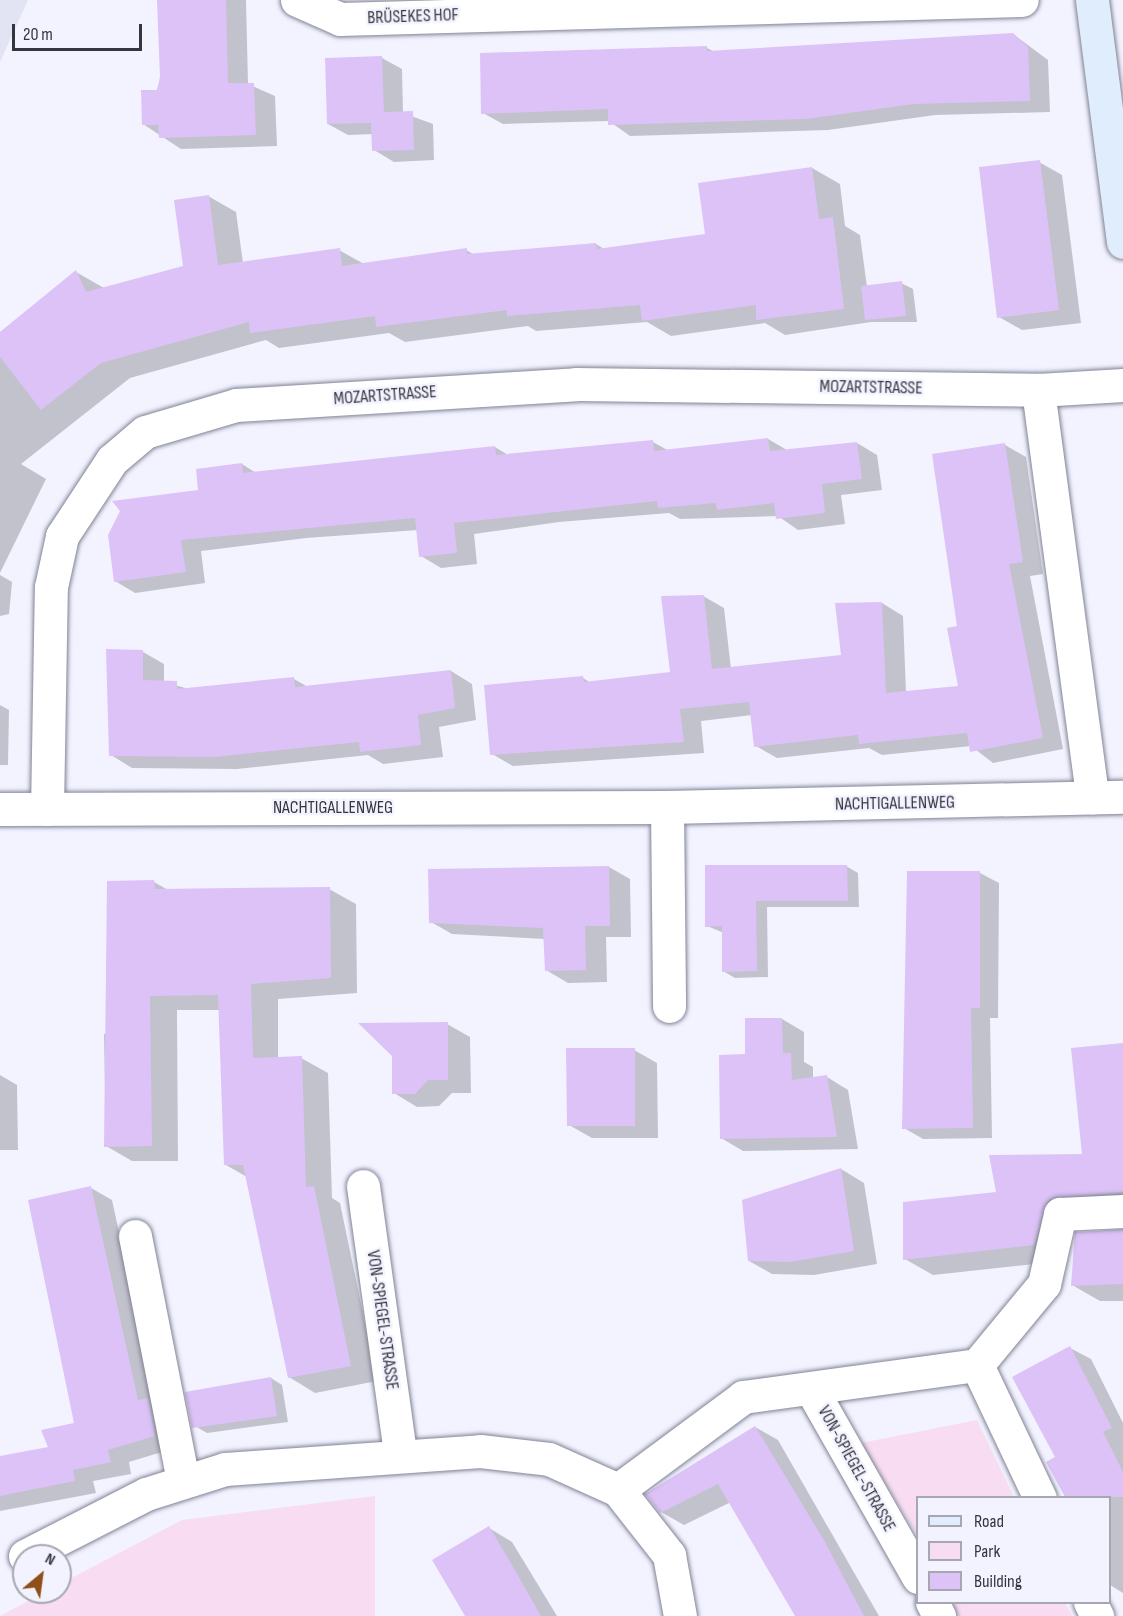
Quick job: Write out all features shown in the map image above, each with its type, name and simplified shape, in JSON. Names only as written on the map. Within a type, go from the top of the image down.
[{"type":"main road","points":[[1092,0],[1123,242]]},
{"type":"street","name":"BRÜSEKES HOF","points":[[297,0],[340,20],[1022,0]]},
{"type":"street","name":"MOZARTSTRASSE","points":[[47,809],[51,587],[62,536],[112,460],[145,432],[236,405],[576,384],[1038,390],[1123,385]]},
{"type":"street","points":[[1038,390],[1107,797]]},
{"type":"street","name":"NACHTIGALLENWEG","points":[[0,809],[666,807],[1107,797]]},
{"type":"street","points":[[666,807],[669,1006]]},
{"type":"street","name":"VON-SPIEGEL-STRASSE","points":[[363,1186],[400,1453]]},
{"type":"street","points":[[1040,1496],[977,1365],[1044,1284],[1060,1214],[1123,1211]]},
{"type":"street","points":[[135,1236],[183,1481]]},
{"type":"street","name":"VON-SPIEGEL-STRASSE","points":[[618,1490],[743,1397],[813,1392],[977,1365]]},
{"type":"street","name":"VON-SPIEGEL-STRASSE","points":[[813,1392],[916,1573]]},
{"type":"street","points":[[48,1544],[146,1494],[225,1469],[400,1453],[480,1450],[549,1459],[618,1490],[669,1555],[680,1616]]},
{"type":"shaded area","points":[[0,0],[28,0],[0,62]]},
{"type":"green space","points":[[977,1420],[1014,1496],[916,1496],[916,1533],[861,1443]]},
{"type":"green space","points":[[375,1496],[375,1616],[0,1616],[22,1604],[72,1604],[72,1578],[182,1520]]},
{"type":"green space","points":[[952,1604],[1066,1604],[1072,1616],[958,1616]]},
{"type":"building","points":[[157,0],[226,0],[228,83],[254,83],[256,135],[159,138],[158,125],[142,125],[141,90],[157,90],[160,77]]},
{"type":"building","points":[[1013,33],[1028,47],[1030,101],[914,104],[806,119],[608,125],[608,109],[481,114],[480,53],[707,46],[707,51]]},
{"type":"building","points":[[382,56],[384,112],[413,111],[414,150],[372,151],[371,123],[327,124],[325,58]]},
{"type":"building","points":[[1040,160],[1059,310],[997,318],[979,167]]},
{"type":"building","points":[[812,167],[819,219],[833,217],[844,309],[756,320],[756,305],[642,321],[640,305],[507,316],[507,310],[376,327],[375,316],[250,333],[249,322],[101,363],[41,410],[0,357],[0,332],[76,270],[86,292],[183,266],[174,200],[209,195],[218,265],[340,248],[342,266],[467,248],[467,254],[596,243],[597,249],[705,234],[698,183]]},
{"type":"building","points":[[902,281],[906,316],[865,320],[861,286]]},
{"type":"building","points":[[768,438],[770,451],[857,442],[862,479],[822,484],[825,513],[776,519],[774,503],[717,510],[716,503],[658,508],[657,501],[454,523],[457,553],[419,557],[415,518],[181,540],[186,572],[114,582],[108,535],[120,511],[112,501],[198,490],[196,469],[242,463],[243,473],[495,446],[496,455],[653,440],[654,451]]},
{"type":"building","points":[[1005,443],[1023,562],[1009,564],[1043,738],[970,752],[967,733],[859,744],[858,735],[754,747],[749,702],[680,709],[684,742],[490,755],[484,685],[583,676],[584,682],[670,672],[661,596],[704,595],[712,669],[841,655],[835,603],[882,602],[886,693],[958,686],[947,628],[957,626],[932,454]]},
{"type":"building","points":[[106,649],[143,650],[143,680],[177,681],[177,689],[294,677],[295,687],[451,670],[455,708],[418,715],[421,745],[360,752],[359,742],[214,757],[109,756]]},
{"type":"building","points":[[705,865],[847,865],[848,901],[756,901],[757,971],[722,972],[722,926],[705,927]]},
{"type":"building","points":[[609,866],[610,926],[585,926],[586,970],[545,971],[543,928],[429,923],[428,869]]},
{"type":"building","points":[[907,871],[980,871],[980,1008],[971,1008],[973,1128],[902,1129]]},
{"type":"building","points":[[154,880],[155,889],[330,887],[331,978],[251,984],[253,1058],[302,1056],[306,1187],[314,1186],[351,1366],[288,1378],[243,1165],[224,1165],[218,995],[150,996],[152,1146],[104,1147],[107,881]]},
{"type":"building","points":[[745,1018],[782,1018],[783,1053],[791,1053],[792,1080],[827,1075],[837,1137],[720,1139],[719,1055],[745,1054]]},
{"type":"building","points":[[448,1022],[448,1080],[428,1080],[415,1094],[392,1094],[392,1056],[358,1023]]},
{"type":"building","points":[[1123,1043],[1123,1192],[1049,1199],[1034,1245],[903,1260],[903,1202],[996,1192],[989,1155],[1082,1154],[1071,1048]]},
{"type":"building","points":[[566,1048],[635,1048],[635,1126],[567,1126]]},
{"type":"building","points":[[841,1168],[854,1251],[790,1262],[748,1261],[742,1200]]},
{"type":"building","points":[[91,1186],[138,1400],[148,1398],[155,1436],[108,1450],[111,1462],[73,1470],[75,1481],[0,1496],[0,1456],[48,1447],[41,1430],[74,1423],[28,1200]]},
{"type":"building","points":[[1123,1230],[1123,1284],[1071,1286],[1075,1232]]},
{"type":"building","points":[[1070,1346],[1112,1428],[1103,1432],[1123,1472],[1123,1497],[1064,1496],[1046,1462],[1055,1457],[1012,1377]]},
{"type":"building","points":[[271,1377],[277,1416],[192,1428],[185,1392]]},
{"type":"building","points":[[755,1426],[825,1542],[864,1616],[795,1616],[718,1484],[660,1513],[645,1494]]},
{"type":"building","points":[[489,1526],[541,1616],[465,1616],[432,1560]]}]
